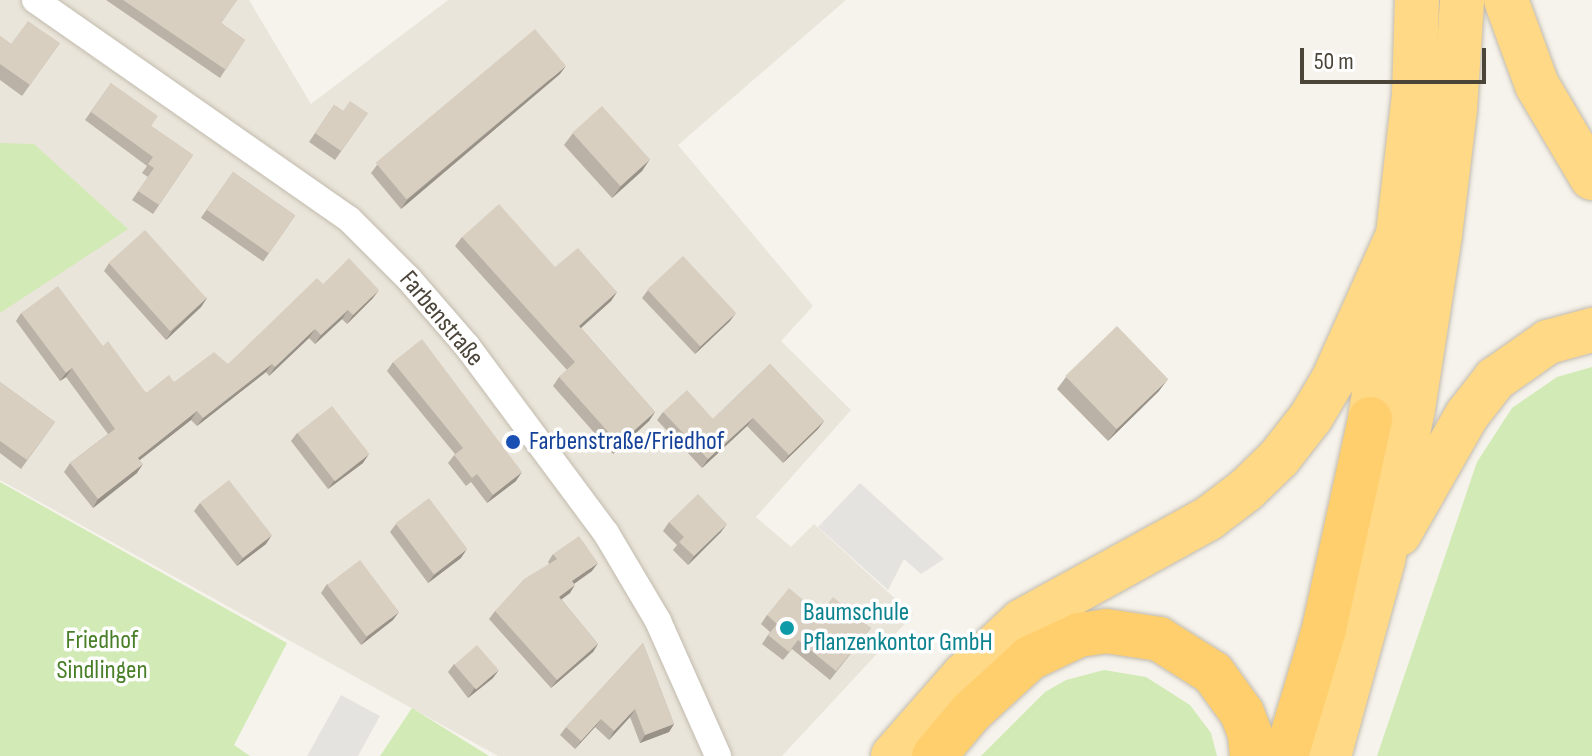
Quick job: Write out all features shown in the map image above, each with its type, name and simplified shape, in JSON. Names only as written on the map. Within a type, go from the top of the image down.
[{"type":"highway","points":[[1286,756],[1324,629],[1370,419],[1398,235],[1414,95],[1417,0]]},
{"type":"highway","points":[[1329,756],[1383,560],[1413,409],[1440,235],[1455,109],[1462,0]]},
{"type":"highway","points":[[1506,0],[1537,85],[1592,178]]},
{"type":"highway","points":[[893,756],[964,675],[1022,621],[1209,518],[1246,490],[1279,458],[1311,417],[1333,380],[1398,235]]},
{"type":"highway","points":[[1383,560],[1467,415],[1495,379],[1548,342],[1592,330]]},
{"type":"highway","points":[[934,756],[971,712],[1030,658],[1079,635],[1106,631],[1159,639],[1213,673],[1242,713],[1250,734],[1252,756]]},
{"type":"street","name":"Farbenstraße","points":[[35,0],[349,219],[409,279],[467,346],[606,533],[658,621],[718,756]]},
{"type":"shaded area","points":[[0,0],[249,0],[311,104],[448,0],[846,0],[678,145],[813,306],[781,341],[851,410],[756,517],[791,547],[814,524],[913,615],[782,756],[498,756],[0,480]]},
{"type":"shaded area","points":[[860,483],[944,559],[921,574],[904,559],[888,590],[818,527]]},
{"type":"shaded area","points":[[341,695],[380,716],[358,756],[307,756]]},
{"type":"green space","points":[[0,143],[34,144],[128,229],[0,313]]},
{"type":"green space","points":[[1592,367],[1592,756],[1377,756],[1477,462],[1512,408],[1557,377]]},
{"type":"green space","name":"Friedhof Sindlingen","points":[[0,482],[287,643],[234,745],[250,756],[0,756]]},
{"type":"green space","points":[[1104,670],[1146,677],[1190,705],[1211,733],[1217,756],[981,756],[1045,692],[1066,680]]},
{"type":"green space","points":[[412,708],[489,756],[380,756]]},
{"type":"building","points":[[123,0],[237,0],[221,23],[245,40],[226,70]]},
{"type":"building","points":[[28,21],[60,43],[30,85],[0,64],[0,36],[11,44]]},
{"type":"building","points":[[535,29],[566,66],[407,199],[376,163]]},
{"type":"building","points":[[111,83],[158,116],[151,126],[193,155],[159,205],[138,191],[154,168],[148,164],[153,157],[91,112]]},
{"type":"building","points":[[350,101],[368,113],[341,151],[315,133],[334,105],[343,111]]},
{"type":"building","points":[[602,106],[650,160],[620,186],[572,133]]},
{"type":"building","points":[[233,172],[295,216],[269,253],[207,210]]},
{"type":"building","points":[[499,204],[555,267],[578,248],[617,292],[579,326],[655,412],[619,444],[559,377],[575,362],[462,237]]},
{"type":"building","points":[[145,230],[207,298],[170,331],[109,263]]},
{"type":"building","points":[[683,256],[736,313],[700,346],[647,289]]},
{"type":"building","points":[[349,258],[379,290],[353,315],[348,310],[321,335],[315,329],[275,367],[272,364],[203,418],[197,411],[138,458],[143,464],[98,499],[70,463],[115,429],[72,368],[66,373],[21,313],[58,286],[103,346],[108,341],[146,393],[169,375],[174,382],[214,352],[228,364],[317,278],[323,284]]},
{"type":"building","points":[[1117,326],[1168,379],[1117,429],[1065,376]]},
{"type":"building","points":[[422,339],[522,472],[493,495],[477,474],[472,478],[454,455],[463,448],[393,362]]},
{"type":"building","points":[[770,364],[824,421],[789,455],[753,418],[708,459],[663,412],[687,390],[713,419]]},
{"type":"building","points":[[0,382],[55,422],[27,460],[0,441]]},
{"type":"building","points":[[332,406],[370,454],[335,481],[297,433]]},
{"type":"building","points":[[229,480],[272,535],[243,558],[200,503]]},
{"type":"building","points":[[698,494],[727,524],[694,556],[679,542],[684,537],[669,522]]},
{"type":"building","points":[[429,498],[468,549],[434,574],[395,523]]},
{"type":"building","points":[[579,536],[598,563],[572,581],[575,585],[559,597],[598,644],[557,680],[495,611],[524,579],[557,559],[553,554]]},
{"type":"building","points":[[360,560],[399,612],[366,637],[327,585]]},
{"type":"building","points":[[789,588],[820,614],[833,597],[871,628],[836,671],[798,640],[789,652],[768,635],[777,624],[767,615]]},
{"type":"building","points":[[643,643],[674,724],[645,735],[635,709],[614,731],[601,719],[581,741],[566,727]]},
{"type":"building","points":[[477,645],[499,670],[476,690],[454,665]]},
{"type":"place","name":"Farbenstraße/Friedhof","points":[[513,442]]},
{"type":"place","name":"Baumschule Pflanzenkontor GmbH","points":[[787,628]]}]
